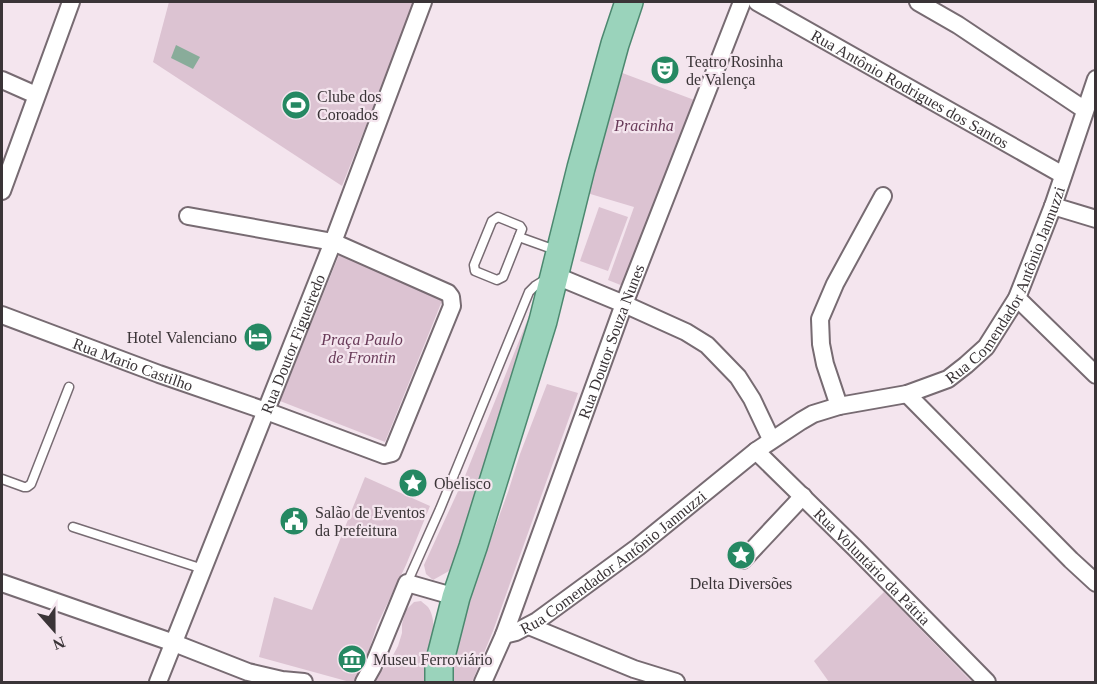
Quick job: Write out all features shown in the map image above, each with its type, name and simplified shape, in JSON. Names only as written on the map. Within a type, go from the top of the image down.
[{"type":"main road","points":[[438,682],[444,639],[543,321],[612,55],[629,2]]},
{"type":"street","points":[[2,191],[71,2]]},
{"type":"street","name":"Rua Doutor Figueiredo","points":[[158,682],[333,242],[423,2]]},
{"type":"street","name":"Rua Doutor Souza Nunes","points":[[483,682],[504,635],[624,304],[742,2]]},
{"type":"street","name":"Rua Antônio Rodrigues dos Santos","points":[[757,2],[1063,175]]},
{"type":"street","points":[[918,2],[944,16],[1085,110]]},
{"type":"street","name":"Rua Comendador Antônio Jannuzzi","points":[[504,635],[529,626],[638,547],[756,451],[807,418],[838,406],[907,394],[948,380],[986,347],[1017,298],[1053,206],[1095,79]]},
{"type":"street","points":[[2,80],[36,95]]},
{"type":"street","points":[[838,406],[825,364],[820,319],[835,284],[883,196]]},
{"type":"street","points":[[1053,206],[1095,219]]},
{"type":"street","points":[[188,216],[333,242]]},
{"type":"street","name":"Rua Mario Castilho","points":[[2,315],[384,455],[392,453],[452,306],[451,297],[448,293],[333,242]]},
{"type":"street","points":[[557,263],[624,304],[686,332],[707,345],[738,377],[752,399],[771,440]]},
{"type":"street","points":[[1017,298],[1095,375]]},
{"type":"street","points":[[907,394],[1095,583]]},
{"type":"street","name":"Rua Voluntário da Pátria","points":[[756,451],[987,682]]},
{"type":"street","points":[[743,560],[803,496]]},
{"type":"street","points":[[2,583],[174,643],[248,672],[282,680],[304,682]]},
{"type":"street","points":[[364,682],[374,666],[407,583],[456,597]]},
{"type":"street","points":[[529,626],[634,669],[676,682]]},
{"type":"lane","points":[[498,217],[521,227],[519,237],[503,277],[497,280],[475,271],[474,265],[495,218],[498,217]]},
{"type":"lane","points":[[407,583],[440,509],[529,292],[557,263],[519,237]]},
{"type":"lane","points":[[2,479],[24,487],[31,484],[69,387]]},
{"type":"lane","points":[[73,527],[203,569]]},
{"type":"green space","name":"Clube dos Coroados","points":[[169,2],[415,2],[342,186],[153,62]]},
{"type":"green space","name":"Pracinha","points":[[617,71],[697,101],[623,286],[608,280],[634,207],[587,193]]},
{"type":"green space","points":[[599,207],[628,217],[608,271],[580,261]]},
{"type":"green space","name":"Praça Paulo de Frontin","points":[[339,255],[444,296],[385,442],[280,401]]},
{"type":"green space","points":[[527,321],[523,343],[456,561],[449,571],[433,580],[426,574],[424,565],[465,476]]},
{"type":"green space","points":[[547,384],[578,393],[493,631],[472,682],[452,682],[454,640]]},
{"type":"green space","points":[[365,477],[430,506],[406,565],[377,625],[359,682],[350,682],[259,657],[274,597],[312,610]]},
{"type":"green space","points":[[884,592],[972,682],[829,682],[814,661]]},
{"type":"green space","points":[[421,601],[432,614],[434,633],[427,682],[375,682],[398,646],[406,610],[414,602]]},
{"type":"shaded area","points":[[176,45],[200,57],[193,69],[171,58]]},
{"type":"place","name":"Teatro Rosinha de Valença","points":[[665,70]]},
{"type":"place","name":"Clube dos Coroados","points":[[296,105]]},
{"type":"place","name":"Hotel Valenciano","points":[[258,337]]},
{"type":"place","name":"Obelisco","points":[[413,483]]},
{"type":"place","name":"Salão de Eventos da Prefeitura","points":[[294,521]]},
{"type":"place","name":"Delta Diversões","points":[[741,555]]},
{"type":"place","name":"Museu Ferroviário","points":[[352,659]]}]
